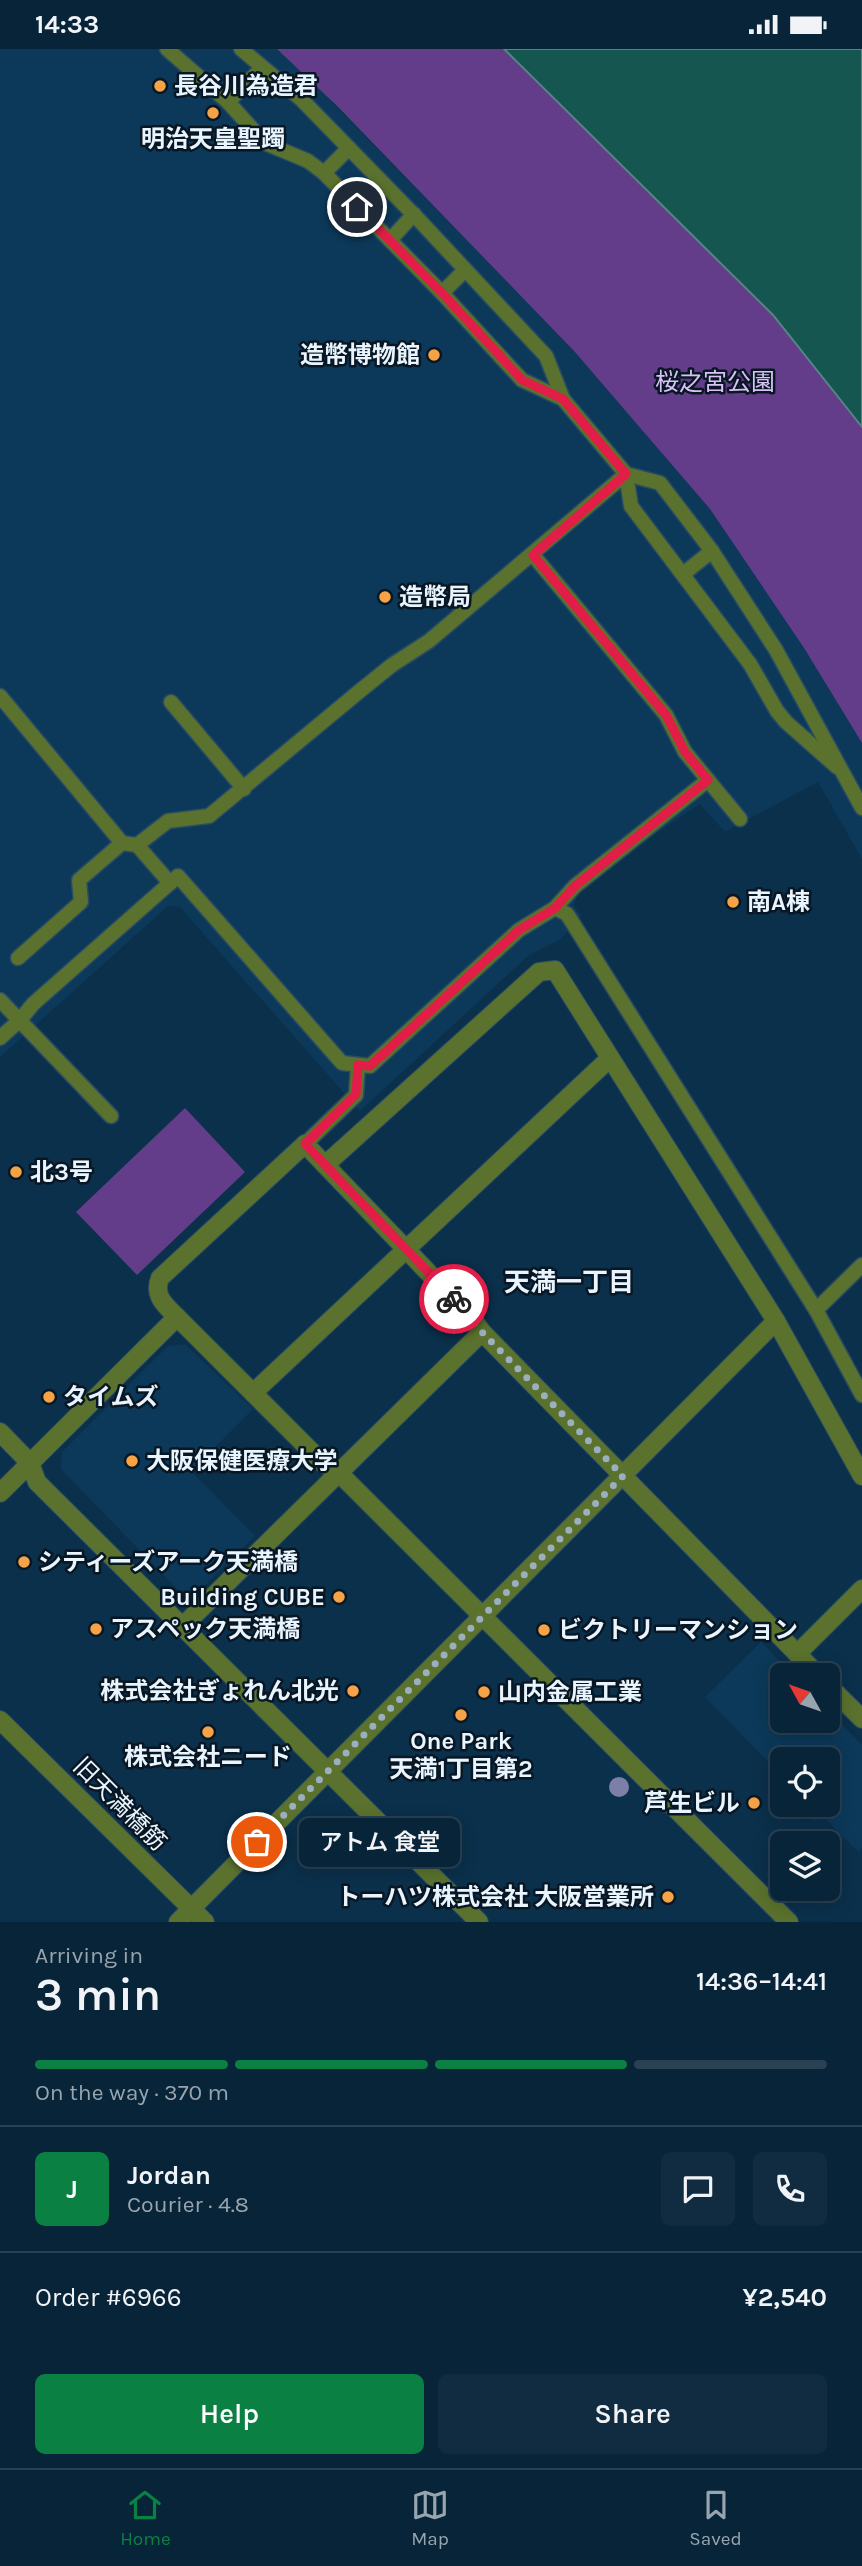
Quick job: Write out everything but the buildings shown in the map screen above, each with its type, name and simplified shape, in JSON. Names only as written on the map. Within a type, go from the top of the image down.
[{"type":"street","points":[[325,1165],[539,972],[555,970],[776,1321],[862,1476]]},
{"type":"street","points":[[253,1393],[609,1059]]},
{"type":"street","points":[[789,1922],[338,1472],[324,1464],[177,1317],[157,1293],[156,1286],[160,1278],[305,1144],[471,1317],[482,1332],[806,1663]]},
{"type":"street","points":[[0,1493],[177,1317]]},
{"type":"street","points":[[178,1922],[776,1321]]},
{"type":"street","points":[[183,1626],[482,1332]]},
{"type":"street","points":[[0,1432],[30,1463],[37,1482],[479,1922]]},
{"type":"street","points":[[797,1654],[862,1589]]},
{"type":"street","points":[[840,1697],[862,1719]]},
{"type":"street","name":"旧天満橋筋","points":[[0,1720],[205,1922]]},
{"type":"lane","points":[[167,49],[228,102],[265,143],[308,161],[324,173],[442,293],[522,380],[563,399]]},
{"type":"lane","points":[[241,49],[302,100],[414,214],[545,356],[563,399],[626,474],[631,506],[750,664],[777,711],[843,773]]},
{"type":"lane","points":[[228,102],[262,68]]},
{"type":"lane","points":[[324,173],[349,148]]},
{"type":"lane","points":[[390,240],[414,214]]},
{"type":"lane","points":[[442,293],[465,269]]},
{"type":"lane","points":[[626,474],[660,484],[712,551],[776,650],[862,809]]},
{"type":"lane","points":[[18,958],[81,902],[79,880],[168,821],[209,816],[392,665],[429,641],[626,474]]},
{"type":"lane","points":[[683,574],[712,551]]},
{"type":"lane","points":[[533,555],[666,715],[685,752],[740,819]]},
{"type":"lane","points":[[0,696],[130,844],[170,883]]},
{"type":"lane","points":[[171,702],[244,789]]},
{"type":"lane","points":[[0,1038],[33,1004],[178,876],[342,1063],[370,1066],[519,930],[555,908],[575,886],[708,780]]},
{"type":"lane","points":[[555,908],[567,914],[816,1310],[862,1395]]},
{"type":"lane","points":[[0,1000],[111,1116]]},
{"type":"lane","points":[[305,1144],[356,1094],[358,1065]]},
{"type":"lane","points":[[816,1310],[862,1265]]},
{"type":"shaded area","name":"造幣局","points":[[0,49],[277,49],[290,59],[574,351],[710,509],[804,648],[862,743],[862,859],[818,782],[725,832],[700,804],[657,833],[577,895],[574,906],[581,916],[561,939],[529,955],[360,1111],[180,907],[168,906],[0,1057]]},
{"type":"shaded area","points":[[504,49],[862,49],[862,427],[773,315]]},
{"type":"shaded area","name":"大阪保健医療大学","points":[[185,1344],[253,1409],[191,1471],[255,1536],[197,1593],[181,1593],[61,1469],[62,1452],[168,1346]]},
{"type":"shaded area","points":[[761,1642],[781,1663],[770,1663],[770,1733],[840,1733],[840,1722],[862,1745],[862,1848],[858,1852],[824,1817],[840,1817],[840,1747],[770,1747],[770,1764],[705,1697]]},
{"type":"green space","name":"桜之宮公園","points":[[277,49],[504,49],[773,315],[862,427],[862,743],[804,648],[710,509],[574,351],[338,107]]},
{"type":"green space","points":[[185,1108],[245,1172],[137,1275],[76,1212]]},
{"type":"way so far","points":[[257,1842],[623,1476],[482,1332],[454,1299]]},
{"type":"place","name":"長谷川為造君","points":[[160,86]]},
{"type":"place","name":"明治天皇聖躅","points":[[213,113]]},
{"type":"place","name":"造幣博物館","points":[[434,355]]},
{"type":"place","name":"造幣局","points":[[385,597]]},
{"type":"place","name":"南A棟","points":[[733,902]]},
{"type":"place","name":"北3号","points":[[16,1172]]},
{"type":"place","name":"タイムズ","points":[[49,1397]]},
{"type":"place","name":"大阪保健医療大学","points":[[132,1461]]},
{"type":"place","name":"シティーズアーク天満橋","points":[[24,1562]]},
{"type":"place","name":"Building CUBE","points":[[339,1597]]},
{"type":"place","name":"アスペック天満橋","points":[[96,1629]]},
{"type":"place","name":"ビクトリーマンション","points":[[544,1630]]},
{"type":"place","name":"株式会社ぎょれん北光","points":[[353,1691]]},
{"type":"place","name":"山内金属工業","points":[[484,1692]]},
{"type":"place","name":"One Park 天満1丁目第2","points":[[461,1715]]},
{"type":"place","name":"株式会社ニード","points":[[208,1732]]},
{"type":"place","name":"芦生ビル","points":[[754,1803]]},
{"type":"place","name":"アトム 食堂","points":[[257,1842]]},
{"type":"place","name":"トーハツ株式会社 大阪営業所","points":[[668,1897]]},
{"type":"district","name":"天満一丁目","points":[[569,1282]]},
{"type":"route","points":[[357,207],[442,293],[522,380],[563,399],[626,474],[533,555],[666,715],[685,752],[708,780],[575,886],[555,908],[519,930],[370,1066],[358,1065],[356,1094],[305,1144],[454,1299]]}]
